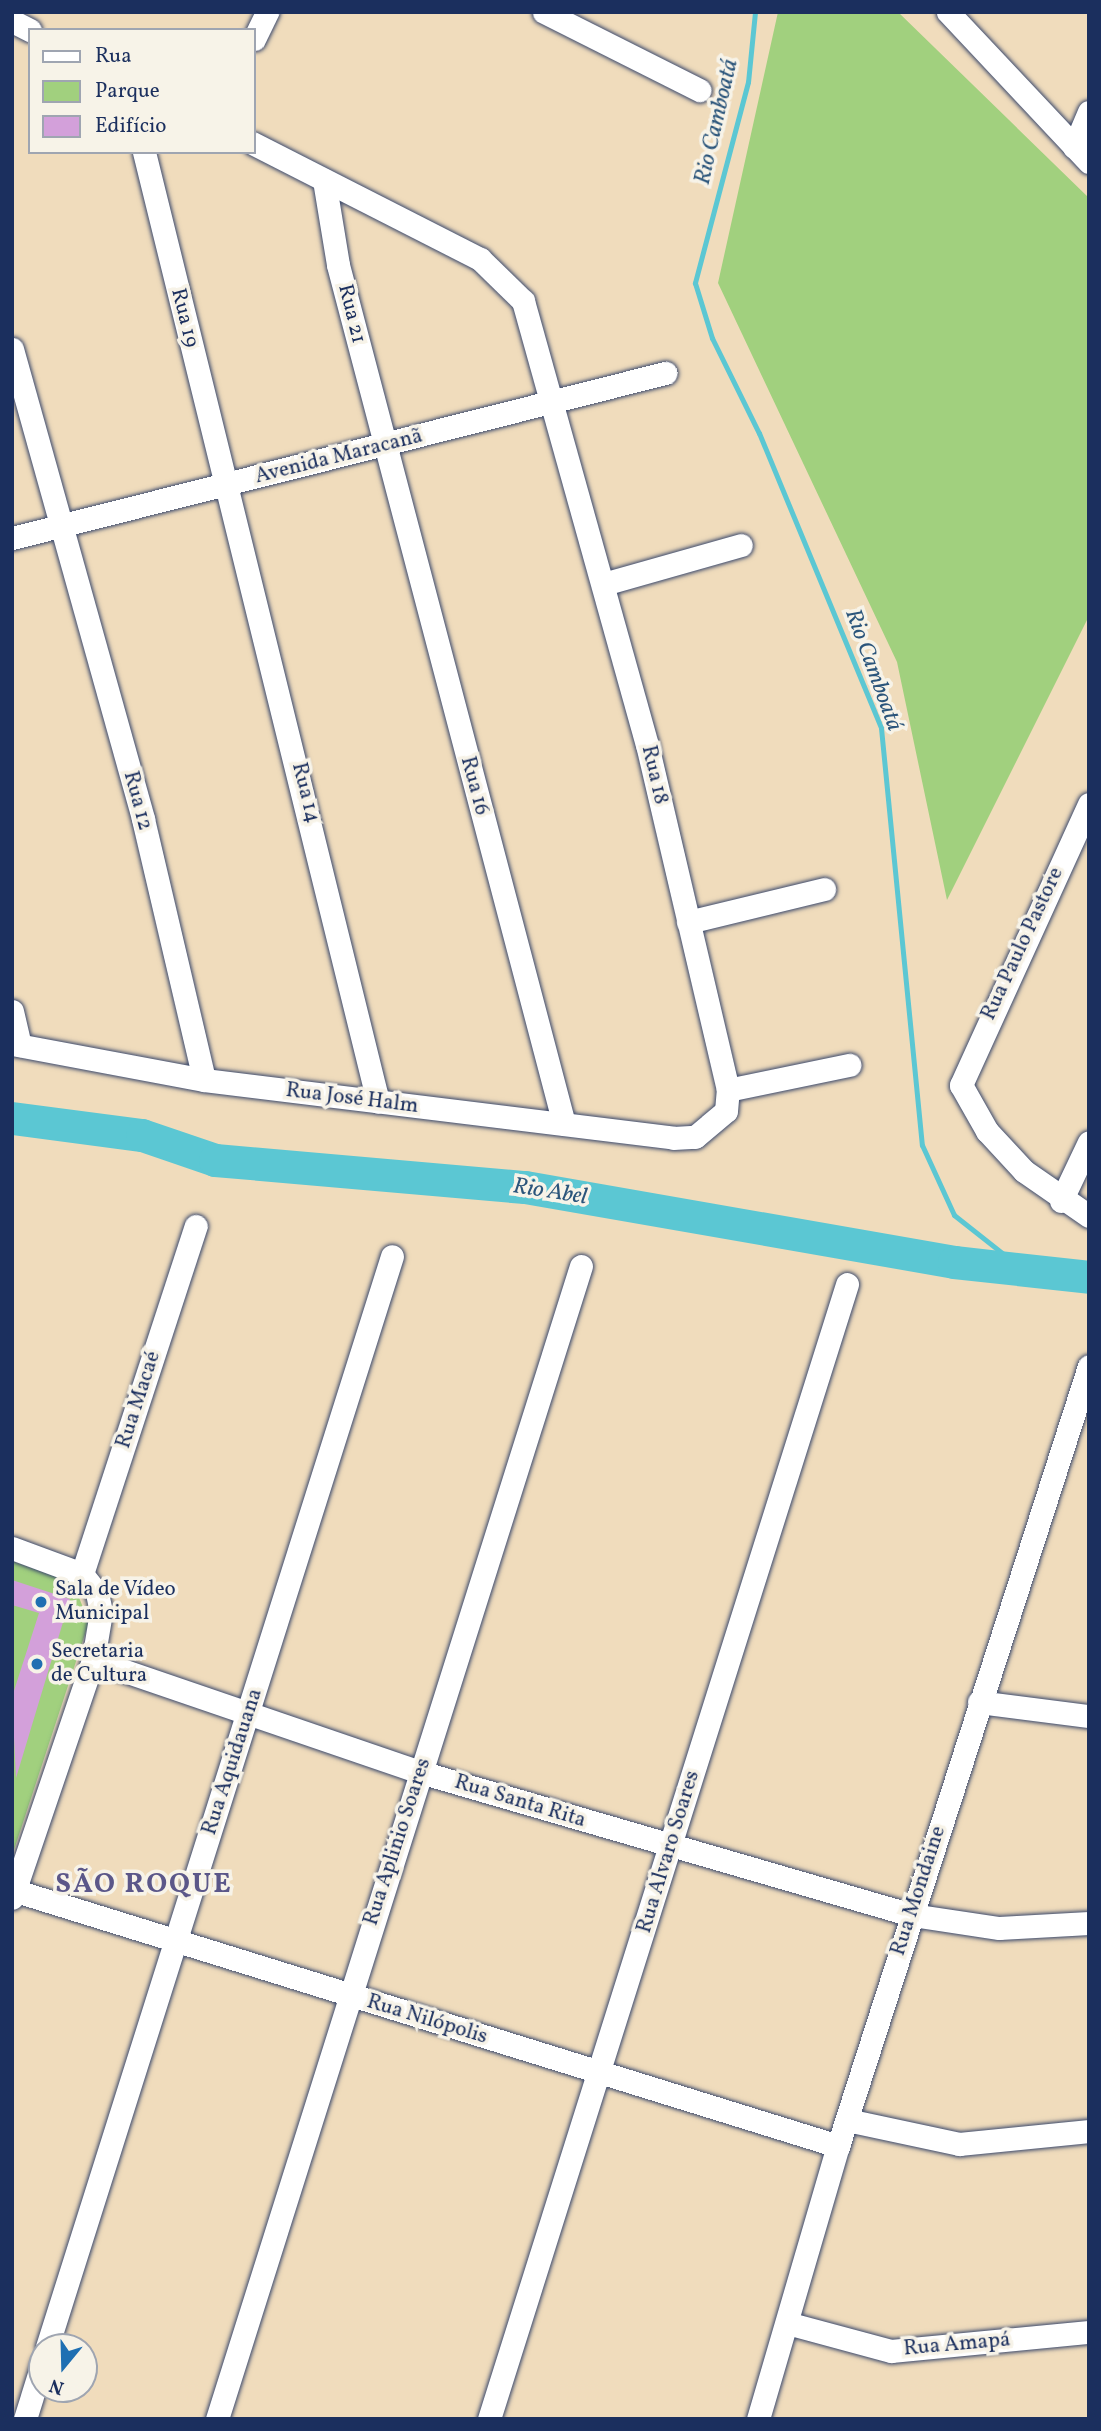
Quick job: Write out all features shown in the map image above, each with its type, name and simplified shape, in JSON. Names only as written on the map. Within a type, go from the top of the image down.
[{"type":"street","points":[[256,35],[267,12]]},
{"type":"street","points":[[544,12],[699,90]]},
{"type":"street","points":[[948,12],[1081,155]]},
{"type":"street","points":[[12,21],[28,29]]},
{"type":"street","points":[[1081,155],[1089,112]]},
{"type":"street","name":"Rua 18","points":[[256,145],[480,259],[523,301],[550,403],[607,583],[727,1090]]},
{"type":"street","name":"Rua 19","points":[[144,154],[225,484]]},
{"type":"street","name":"Rua 21","points":[[324,180],[385,447]]},
{"type":"street","name":"Rua 12","points":[[12,349],[143,819],[204,1080]]},
{"type":"street","name":"Avenida Maracanã","points":[[12,538],[385,447],[665,373]]},
{"type":"street","name":"Rua 16","points":[[385,447],[564,1124]]},
{"type":"street","name":"Rua 14","points":[[225,484],[378,1102]]},
{"type":"street","points":[[607,583],[741,545]]},
{"type":"street","name":"Rua Paulo Pastore","points":[[1061,1201],[987,1131],[961,1085],[1089,804]]},
{"type":"street","points":[[688,922],[824,888]]},
{"type":"street","points":[[12,1011],[16,1045]]},
{"type":"street","name":"Rua José Halm","points":[[16,1045],[204,1080],[564,1124],[695,1137],[726,1111],[727,1090]]},
{"type":"street","points":[[727,1090],[849,1065]]},
{"type":"street","points":[[1089,1142],[1061,1201],[1089,1216]]},
{"type":"street","name":"Rua Macaé","points":[[82,1574],[196,1226]]},
{"type":"street","name":"Rua Aquidauana","points":[[51,2333],[391,1256]]},
{"type":"street","name":"Rua Aplinio Soares","points":[[217,2419],[580,1266]]},
{"type":"street","name":"Rua Alvaro Soares","points":[[488,2419],[600,2074],[847,1284]]},
{"type":"street","name":"Rua Mondaine","points":[[758,2419],[846,2120],[1089,1366]]},
{"type":"street","points":[[12,1548],[82,1574],[97,1593],[101,1612],[93,1660],[14,1895]]},
{"type":"street","name":"Rua Santa Rita","points":[[93,1660],[420,1772],[912,1915],[999,1928],[1089,1923]]},
{"type":"street","points":[[979,1702],[1089,1716]]},
{"type":"street","name":"Rua Nilópolis","points":[[14,1895],[177,1938],[600,2074],[838,2146]]},
{"type":"street","points":[[846,2120],[959,2144],[1089,2131]]},
{"type":"street","name":"Rua Amapá","points":[[787,2323],[891,2351],[1089,2332]]},
{"type":"green space","points":[[778,12],[898,12],[1089,198],[1089,616],[947,900],[897,662],[718,283]]},
{"type":"green space","points":[[12,1561],[73,1583],[89,1622],[12,1856]]},
{"type":"building","name":"Secretaria de Cultura","points":[[12,1580],[70,1599],[16,1778],[12,1697],[39,1613],[12,1605]]},
{"type":"waterway","name":"Rio Camboatá","points":[[755,12],[748,82],[695,283],[712,338],[759,433],[881,728],[922,1145],[954,1215],[1006,1256],[1089,1277]]},
{"type":"waterway","name":"Rio Abel","points":[[12,1118],[142,1135],[215,1160],[525,1187],[954,1262],[1089,1277]]},
{"type":"place","name":"Sala de Vídeo Municipal","points":[[41,1602]]},
{"type":"place","name":"Secretaria de Cultura","points":[[37,1664]]},
{"type":"district","name":"SÃO ROQUE","points":[[144,1885]]}]
